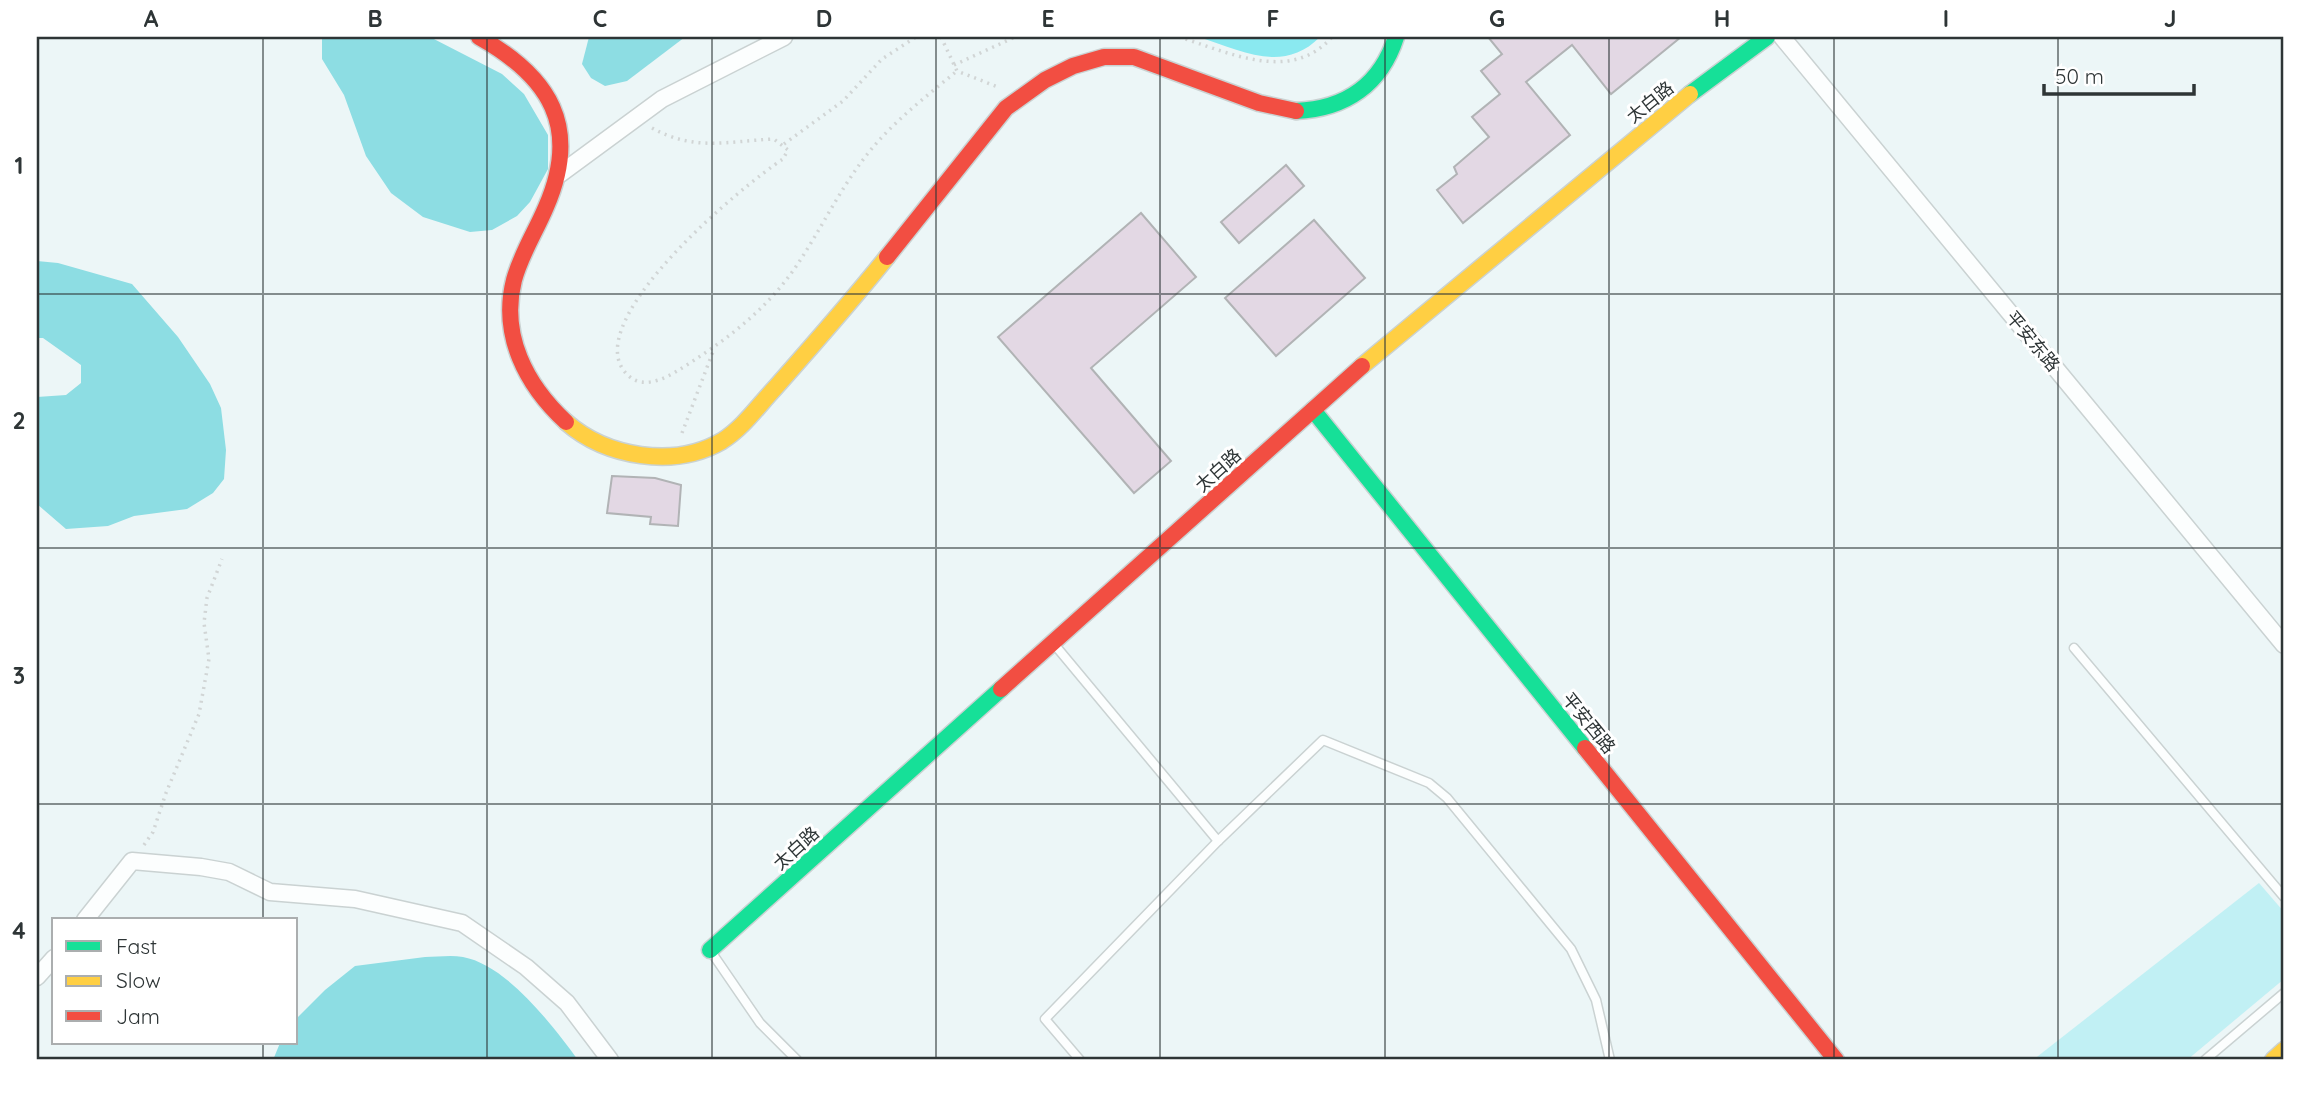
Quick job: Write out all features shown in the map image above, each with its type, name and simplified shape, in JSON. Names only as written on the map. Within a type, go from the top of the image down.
[{"type":"street","points":[[479,37],[528,68],[546,89],[557,114],[562,136],[559,174],[511,295],[510,324],[520,364],[540,393],[580,434],[604,448],[631,453],[678,454],[697,451],[718,443],[738,427],[840,317],[1006,108],[1037,84],[1087,60],[1121,56],[1151,61],[1270,106],[1290,111],[1319,108],[1346,102],[1362,91],[1390,58],[1396,37]]},
{"type":"street","points":[[559,174],[638,115],[690,83],[784,37]]},
{"type":"street","name":"太白路","points":[[710,950],[1313,410],[1680,101],[1767,37]]},
{"type":"street","name":"平安东路","points":[[1782,37],[2284,645]]},
{"type":"street","name":"平安西路","points":[[1313,410],[1836,1060]]},
{"type":"street","points":[[87,918],[132,862],[201,867],[229,872],[270,892],[355,899],[462,923],[526,967],[567,1003],[610,1060]]},
{"type":"street","points":[[37,977],[52,960]]},
{"type":"street","points":[[2273,1060],[2284,1051]]},
{"type":"lane","points":[[1054,644],[1219,841]]},
{"type":"lane","points":[[2074,648],[2284,897]]},
{"type":"lane","points":[[1080,1060],[1045,1019],[1219,841],[1323,740],[1429,783],[1447,798],[1571,949],[1597,1000],[1610,1060]]},
{"type":"lane","points":[[710,950],[760,1023],[797,1060]]},
{"type":"lane","points":[[2205,1060],[2284,993]]},
{"type":"path","points":[[784,144],[843,101],[882,59],[916,37]]},
{"type":"path","points":[[941,37],[950,50],[957,71],[992,83],[1017,99]]},
{"type":"path","points":[[954,65],[1015,37]]},
{"type":"path","points":[[1180,37],[1264,64],[1289,61],[1310,54],[1332,37]]},
{"type":"path","points":[[638,115],[653,128],[675,140],[693,144],[774,139],[784,144],[788,150],[783,159],[710,215],[676,250],[629,316],[617,346],[623,370],[635,380],[648,384],[665,378],[715,347],[750,320],[783,284],[874,145],[957,71]]},
{"type":"path","points":[[678,454],[683,424],[715,347]]},
{"type":"path","points":[[132,862],[153,832],[199,714],[209,660],[204,623],[206,598],[222,559]]},
{"type":"shaded area","points":[[322,37],[430,37],[502,74],[524,94],[548,135],[548,169],[530,202],[517,216],[492,230],[470,232],[423,217],[391,193],[366,156],[344,95],[322,59]]},
{"type":"shaded area","points":[[589,37],[685,37],[627,81],[605,86],[591,78],[582,64]]},
{"type":"shaded area","points":[[1199,37],[1320,37],[1292,55],[1277,57],[1246,53]]},
{"type":"shaded area","points":[[37,261],[58,263],[132,284],[178,337],[210,384],[221,408],[226,450],[224,479],[213,493],[187,509],[134,516],[108,526],[66,529],[37,504],[37,397],[66,395],[81,383],[81,365],[43,338],[37,338]]},
{"type":"shaded area","points":[[2259,883],[2284,912],[2284,979],[2187,1060],[2033,1060]]},
{"type":"shaded area","points":[[449,956],[480,962],[512,984],[528,999],[578,1060],[273,1060],[280,1044],[298,1044],[298,1017],[325,990],[355,966]]},
{"type":"building","points":[[1488,37],[1681,37],[1611,94],[1572,45],[1526,82],[1570,135],[1463,223],[1437,190],[1457,174],[1454,167],[1489,137],[1472,117],[1500,94],[1481,71],[1502,54]]},
{"type":"building","points":[[1286,165],[1304,186],[1239,243],[1221,222]]},
{"type":"building","points":[[1141,213],[1196,277],[1091,368],[1171,461],[1134,493],[998,337]]},
{"type":"building","points":[[1314,220],[1365,278],[1276,356],[1225,298]]},
{"type":"building","points":[[612,476],[655,478],[681,485],[678,526],[650,524],[651,517],[607,513]]},
{"type":"traffic: fast","points":[[1296,111],[1331,105],[1359,91],[1381,68],[1396,37]]},
{"type":"traffic: fast","points":[[1690,94],[1767,37]]},
{"type":"traffic: fast","points":[[1313,410],[1585,748]]},
{"type":"traffic: fast","points":[[710,950],[1001,689]]},
{"type":"traffic: slow","points":[[1362,366],[1690,94]]},
{"type":"traffic: slow","points":[[566,422],[600,444],[641,455],[683,455],[722,441],[750,416],[887,257]]},
{"type":"traffic: slow","points":[[2273,1060],[2284,1050]]},
{"type":"traffic: jam","points":[[479,37],[524,69],[541,87],[552,107],[559,129],[560,152],[556,178],[546,207],[517,270],[511,300],[511,320],[514,339],[528,375],[539,392],[566,422]]},
{"type":"traffic: jam","points":[[887,257],[1006,108],[1045,80],[1073,66],[1104,57],[1134,57],[1259,103],[1296,111]]},
{"type":"traffic: jam","points":[[1001,689],[1362,366]]},
{"type":"traffic: jam","points":[[1585,748],[1836,1060]]}]
